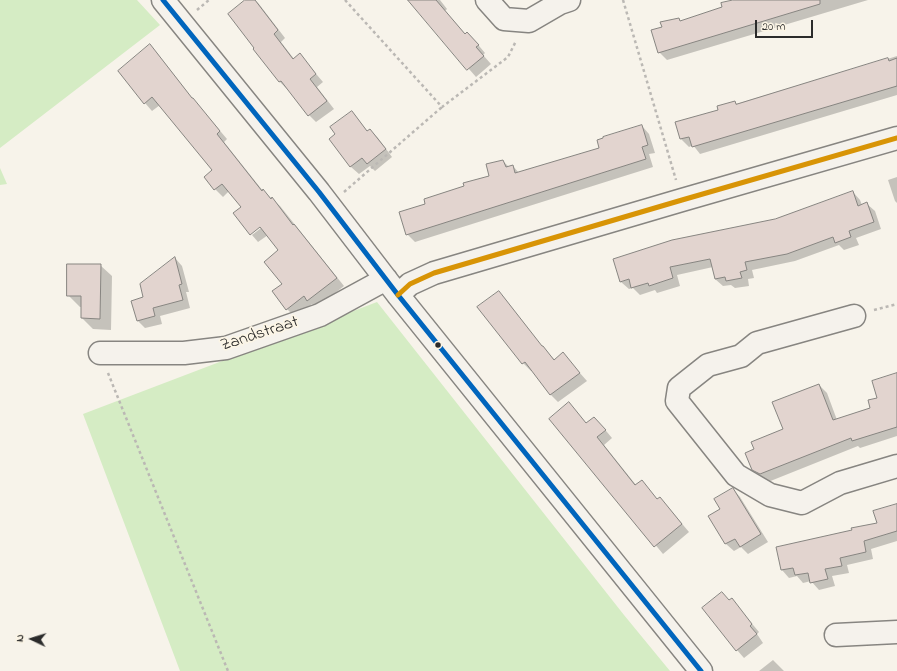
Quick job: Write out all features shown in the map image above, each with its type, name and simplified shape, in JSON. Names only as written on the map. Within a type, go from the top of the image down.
[{"type":"street","points":[[163,0],[329,205],[392,287],[700,671]]},
{"type":"street","points":[[487,0],[504,19],[526,21],[533,19],[554,6],[569,0]]},
{"type":"street","name":"Zandstraat","points":[[100,353],[184,353],[226,348],[320,315],[392,287],[410,284],[434,273],[897,138]]},
{"type":"street","points":[[854,316],[757,343],[742,356],[708,365],[679,388],[677,401],[736,475],[770,495],[802,503],[840,483],[897,466]]},
{"type":"street","points":[[836,635],[897,632]]},
{"type":"path","points":[[345,0],[442,107]]},
{"type":"path","points":[[623,0],[682,200]]},
{"type":"path","points":[[329,205],[442,107],[508,57],[526,21]]},
{"type":"path","points":[[854,316],[897,304]]},
{"type":"path","points":[[100,353],[228,671]]},
{"type":"green space","points":[[0,0],[137,0],[160,25],[0,148]]},
{"type":"green space","points":[[0,168],[7,184],[0,185]]},
{"type":"green space","points":[[377,302],[624,615],[670,671],[180,671],[83,414]]},
{"type":"building","points":[[245,0],[255,0],[278,30],[274,34],[293,59],[300,53],[316,74],[310,79],[327,101],[308,116],[281,81],[279,82],[253,49],[254,48],[228,14]]},
{"type":"building","points":[[408,0],[436,0],[465,34],[467,32],[479,45],[476,47],[484,56],[467,70]]},
{"type":"building","points":[[733,0],[820,0],[820,4],[658,53],[651,30],[662,27],[660,22],[679,18],[680,21],[722,7],[721,3]]},
{"type":"building","points":[[150,44],[220,131],[217,134],[262,191],[263,189],[271,199],[272,197],[337,278],[307,301],[304,296],[286,310],[272,291],[282,284],[264,262],[278,250],[260,227],[250,235],[233,213],[241,207],[222,184],[214,190],[204,177],[212,170],[152,97],[144,104],[118,71]]},
{"type":"building","points":[[888,58],[889,61],[897,58],[897,86],[692,147],[689,137],[680,139],[675,122],[718,110],[717,106],[735,101],[736,104]]},
{"type":"building","points":[[352,111],[367,131],[370,129],[386,149],[367,164],[362,158],[350,167],[329,139],[335,134],[330,127]]},
{"type":"building","points":[[642,125],[648,145],[642,147],[646,159],[406,235],[399,212],[425,204],[424,199],[464,186],[463,183],[489,176],[486,164],[503,160],[506,167],[513,165],[515,173],[599,148],[597,140]]},
{"type":"building","points":[[853,191],[858,206],[867,202],[874,222],[849,231],[851,237],[835,243],[833,237],[787,254],[745,262],[747,270],[740,272],[742,278],[726,281],[725,277],[715,279],[710,259],[670,267],[673,278],[649,286],[648,283],[631,288],[629,279],[620,282],[613,259],[672,240],[775,219]]},
{"type":"building","points":[[175,257],[182,284],[179,285],[183,300],[153,308],[155,316],[137,321],[131,301],[143,297],[140,284]]},
{"type":"building","points":[[67,264],[101,264],[100,319],[81,318],[81,296],[67,296]]},
{"type":"building","points":[[499,291],[554,360],[563,352],[580,373],[550,395],[525,362],[522,364],[477,307]]},
{"type":"building","points":[[897,373],[897,427],[852,441],[851,438],[760,474],[752,470],[745,453],[754,449],[751,442],[783,429],[772,402],[819,384],[833,420],[870,408],[868,400],[877,398],[872,381]]},
{"type":"building","points":[[569,402],[586,423],[594,417],[606,430],[597,437],[635,485],[642,480],[657,499],[660,497],[682,524],[654,547],[549,419]]},
{"type":"building","points":[[733,488],[761,534],[740,547],[735,539],[725,544],[708,516],[720,509],[714,499]]},
{"type":"building","points":[[897,504],[897,531],[864,541],[866,552],[840,558],[842,566],[825,569],[828,579],[810,583],[808,573],[795,575],[793,568],[781,570],[776,547],[877,523],[873,511]]},
{"type":"building","points":[[722,592],[729,600],[732,598],[752,624],[750,626],[757,634],[736,651],[702,608]]},
{"type":"transit line","points":[[163,0],[319,192],[398,295],[701,671]]},
{"type":"transit line","points":[[398,295],[410,284],[434,273],[897,138]]}]
